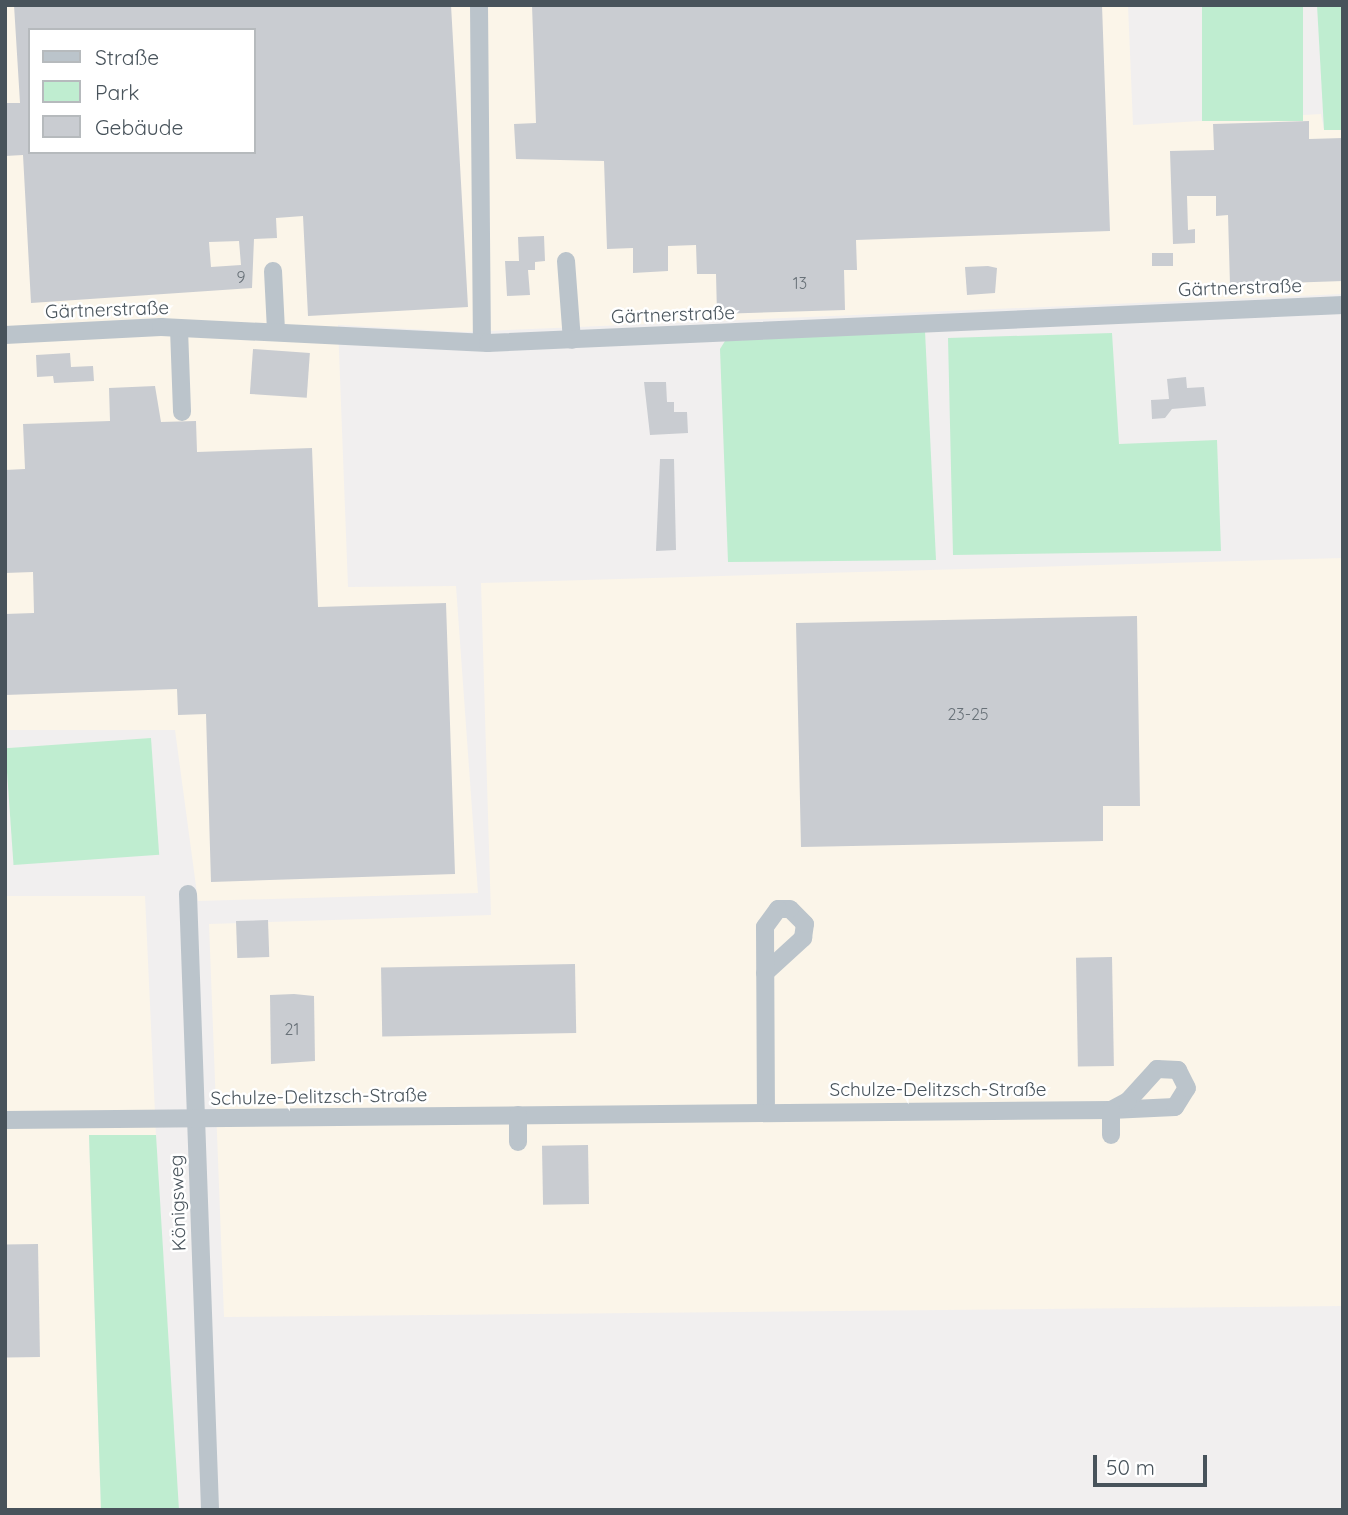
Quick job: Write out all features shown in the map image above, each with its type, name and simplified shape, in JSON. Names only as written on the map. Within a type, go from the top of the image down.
[{"type":"street","points":[[479,5],[482,342]]},
{"type":"street","points":[[566,261],[572,340]]},
{"type":"street","points":[[273,271],[276,331]]},
{"type":"street","name":"Gärtnerstraße","points":[[5,335],[179,329],[276,331],[482,342],[572,340],[1343,305]]},
{"type":"street","points":[[179,329],[182,412]]},
{"type":"street","name":"Königsweg","points":[[188,894],[210,1510]]},
{"type":"street","points":[[765,973],[766,1112]]},
{"type":"street","name":"Schulze-Delitzsch-Straße","points":[[5,1120],[120,1110],[196,1120],[1111,1110],[1111,1135]]},
{"type":"street","points":[[518,1115],[518,1142]]},
{"type":"shaded area","points":[[5,5],[1128,5],[1133,125],[1321,114],[1324,130],[1343,130],[1343,294],[464,332],[338,325],[348,587],[456,586],[478,893],[198,901],[175,730],[5,730]]},
{"type":"shaded area","points":[[1343,558],[1343,1306],[224,1317],[209,924],[491,915],[481,583]]},
{"type":"shaded area","points":[[5,896],[145,896],[156,1135],[89,1135],[101,1510],[5,1510]]},
{"type":"green space","points":[[1202,5],[1303,5],[1303,121],[1202,121]]},
{"type":"green space","points":[[1317,5],[1343,5],[1343,130],[1324,130]]},
{"type":"green space","points":[[925,331],[936,560],[728,562],[720,349],[725,341]]},
{"type":"green space","points":[[1112,333],[1119,444],[1217,440],[1221,551],[953,555],[948,338]]},
{"type":"green space","points":[[151,738],[159,855],[14,865],[5,748]]},
{"type":"green space","points":[[89,1135],[156,1135],[179,1510],[101,1510]]},
{"type":"building","points":[[14,5],[451,5],[468,307],[308,316],[303,216],[276,218],[277,238],[254,239],[252,288],[31,303],[23,155],[5,156],[5,103],[20,103]],"holes":[[[239,241],[241,265],[211,267],[209,242]]]},
{"type":"building","points":[[532,5],[1102,5],[1110,231],[856,240],[857,270],[844,270],[845,310],[717,314],[716,274],[697,274],[696,245],[668,246],[668,271],[633,273],[633,248],[607,249],[604,161],[516,159],[514,124],[536,123]]},
{"type":"building","points":[[1309,121],[1309,139],[1343,138],[1343,281],[1230,285],[1228,215],[1216,216],[1216,196],[1187,196],[1188,230],[1195,229],[1195,243],[1173,244],[1170,151],[1214,150],[1213,124]]},
{"type":"building","points":[[544,236],[545,261],[535,262],[535,270],[528,270],[530,295],[507,296],[505,261],[519,261],[518,237]]},
{"type":"building","points":[[1152,253],[1173,253],[1173,266],[1152,266]]},
{"type":"building","points":[[965,267],[997,268],[995,293],[967,295]]},
{"type":"building","points":[[253,349],[310,353],[307,398],[250,394]]},
{"type":"building","points":[[70,353],[71,367],[93,366],[94,381],[54,383],[53,376],[37,377],[36,355]]},
{"type":"building","points":[[1186,377],[1187,388],[1204,387],[1206,406],[1172,409],[1165,418],[1152,419],[1151,400],[1169,399],[1167,379]]},
{"type":"building","points":[[644,382],[666,382],[667,402],[674,402],[674,412],[687,412],[688,433],[650,435]]},
{"type":"building","points":[[155,386],[161,422],[196,421],[197,452],[312,448],[318,607],[446,603],[455,874],[211,882],[206,714],[178,715],[177,689],[5,695],[5,614],[34,613],[33,572],[5,573],[5,470],[25,469],[23,424],[110,421],[109,388]]},
{"type":"building","points":[[660,459],[674,459],[676,550],[656,551]]},
{"type":"building","points":[[1137,616],[1140,806],[1103,806],[1103,841],[801,847],[796,623]]},
{"type":"building","points":[[268,920],[269,957],[237,958],[236,921]]},
{"type":"building","points":[[1112,957],[1114,1066],[1078,1067],[1076,958]]},
{"type":"building","points":[[575,964],[576,1033],[382,1036],[381,967]]},
{"type":"building","points":[[270,995],[314,996],[315,1061],[271,1064]]},
{"type":"building","points":[[588,1145],[589,1204],[543,1205],[542,1146]]},
{"type":"building","points":[[38,1244],[40,1357],[7,1358],[5,1245]]}]
